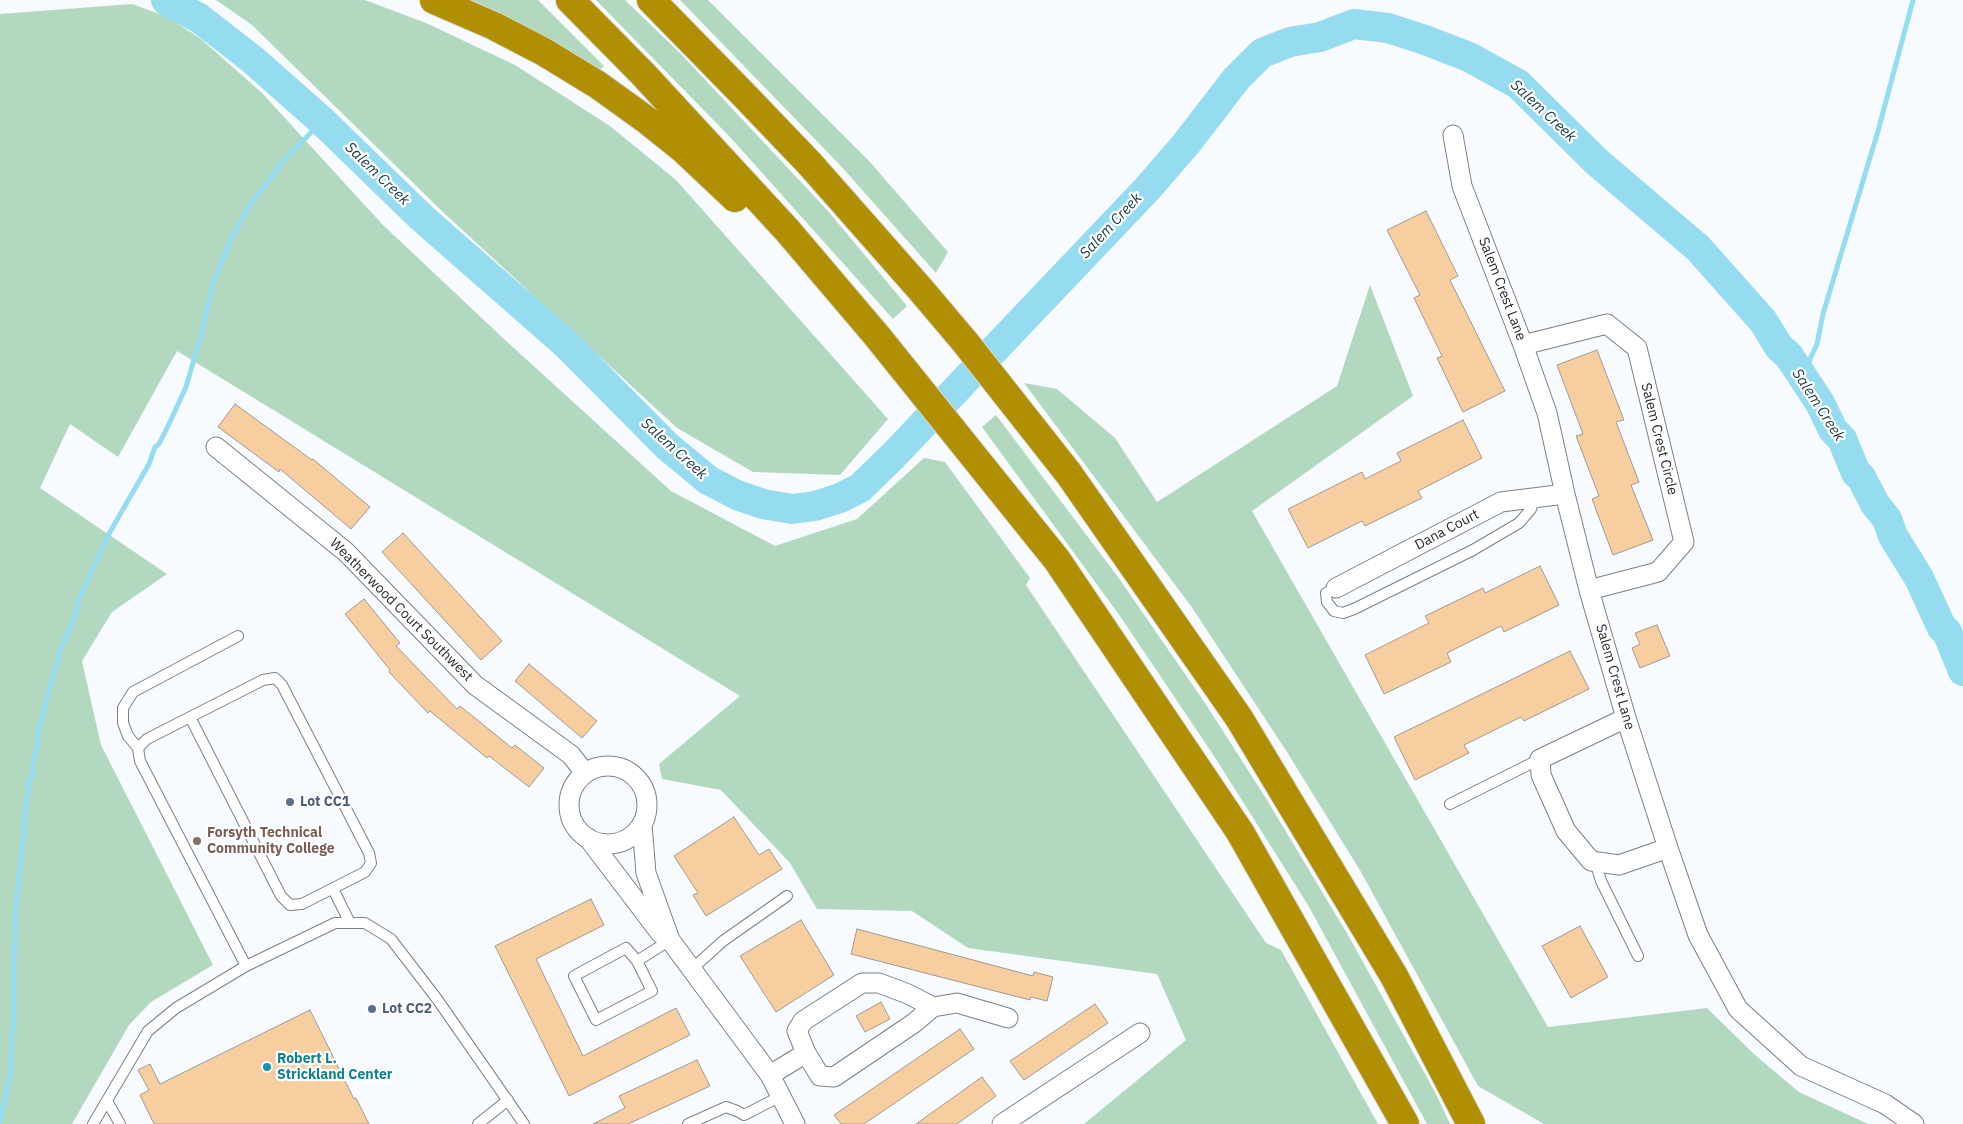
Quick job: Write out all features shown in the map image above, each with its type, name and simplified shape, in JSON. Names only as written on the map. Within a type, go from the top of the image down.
[{"type":"highway","points":[[434,0],[494,26],[544,52],[598,85],[648,121],[697,162],[737,200],[834,307],[878,336]]},
{"type":"highway","points":[[570,0],[715,151],[878,336],[1057,560],[1240,832],[1405,1124]]},
{"type":"highway","points":[[650,0],[810,164],[921,290],[1069,474],[1239,718],[1394,976],[1471,1124]]},
{"type":"street","name":"Salem Crest Lane","points":[[1453,135],[1462,186],[1548,413],[1565,494],[1589,590],[1626,718],[1698,935],[1738,1009],[1800,1066],[1886,1104],[1914,1124]]},
{"type":"street","name":"Salem Crest Circle","points":[[1523,345],[1607,324],[1637,348],[1684,542],[1658,572],[1589,590]]},
{"type":"street","name":"Weatherwood Court Southwest","points":[[216,447],[346,552],[475,684],[571,756],[585,773]]},
{"type":"street","name":"Dana Court","points":[[1336,588],[1500,502],[1565,494]]},
{"type":"street","points":[[1626,718],[1540,759],[1541,776],[1566,831],[1591,861],[1619,865],[1668,848]]},
{"type":"street","points":[[610,766],[624,769],[635,776],[643,786],[647,799],[647,813],[642,825],[624,841],[612,844],[599,843],[588,838],[578,830],[572,819],[571,794],[576,782],[585,773],[597,767],[610,766]]},
{"type":"street","points":[[642,825],[646,873],[670,940],[770,1075],[795,1124]]},
{"type":"street","points":[[588,838],[660,934],[670,940]]},
{"type":"street","points":[[933,1007],[908,994],[878,983],[862,983],[803,1021],[796,1031],[806,1053],[820,1076],[834,1077],[914,1023],[933,1007],[957,1003],[1008,1018]]},
{"type":"street","points":[[1002,1124],[1140,1033]]},
{"type":"street","points":[[770,1075],[806,1053]]},
{"type":"lane","points":[[1336,588],[1326,593],[1327,602],[1334,611],[1343,613],[1354,609],[1473,550],[1519,523],[1531,509],[1534,498]]},
{"type":"lane","points":[[238,636],[133,692],[123,708],[122,723],[128,736],[138,748],[140,761],[246,966]]},
{"type":"lane","points":[[138,748],[147,739],[190,717],[264,680],[274,678],[282,685],[369,853],[371,863],[365,872],[302,904],[290,905],[281,896],[190,717]]},
{"type":"lane","points":[[1450,804],[1540,759]]},
{"type":"lane","points":[[1595,861],[1601,881],[1638,956]]},
{"type":"lane","points":[[333,888],[350,923]]},
{"type":"lane","points":[[692,969],[722,941],[787,896]]},
{"type":"lane","points":[[94,1124],[148,1032],[176,1008],[246,966],[335,923],[364,922],[391,939],[438,999],[524,1124]]},
{"type":"lane","points":[[637,961],[670,940]]},
{"type":"lane","points":[[626,948],[637,961],[652,991],[596,1020],[574,976],[626,948]]},
{"type":"lane","points":[[688,1124],[726,1108],[737,1111],[744,1120],[781,1096]]},
{"type":"lane","points":[[107,1100],[120,1124]]},
{"type":"lane","points":[[478,1124],[508,1100]]},
{"type":"green space","points":[[216,0],[365,0],[426,23],[515,65],[610,126],[676,180],[888,419],[840,475],[753,472],[677,428],[444,213],[252,25]]},
{"type":"green space","points":[[461,0],[538,0],[604,66],[597,72]]},
{"type":"green space","points":[[596,0],[625,0],[682,55],[828,211],[907,306],[893,319],[730,137]]},
{"type":"green space","points":[[680,0],[708,0],[870,162],[948,252],[936,273],[839,164]]},
{"type":"green space","points":[[132,4],[168,17],[201,39],[262,93],[382,224],[504,339],[671,491],[775,546],[857,519],[924,458],[945,462],[1030,578],[1026,585],[1266,943],[1281,950],[1378,1124],[1084,1124],[1186,1040],[1157,974],[968,948],[912,911],[817,909],[790,863],[721,790],[662,779],[659,764],[740,696],[177,351],[118,457],[70,424],[40,488],[167,574],[112,612],[82,661],[101,745],[213,965],[151,1002],[129,1025],[72,1124],[0,1124],[0,14]]},
{"type":"green space","points":[[1370,285],[1413,396],[1252,511],[1548,1027],[1707,1008],[1755,1055],[1799,1092],[1868,1124],[1544,1124],[1478,1086],[1361,872],[1287,752],[1191,606],[1024,383],[1057,389],[1115,438],[1157,502],[1337,386]]},
{"type":"green space","points":[[996,415],[1118,577],[1205,703],[1267,800],[1348,935],[1435,1092],[1450,1124],[1427,1124],[1308,905],[1214,756],[1120,616],[982,427]]},
{"type":"building","points":[[1426,211],[1458,276],[1450,280],[1505,391],[1463,412],[1437,358],[1442,356],[1414,298],[1420,295],[1387,230]]},
{"type":"building","points":[[1597,350],[1624,420],[1616,422],[1639,482],[1631,485],[1653,540],[1613,555],[1592,499],[1599,496],[1576,436],[1583,434],[1557,365]]},
{"type":"building","points":[[235,404],[313,459],[370,507],[351,529],[280,469],[279,472],[218,427]]},
{"type":"building","points":[[1463,420],[1482,458],[1418,491],[1422,498],[1365,526],[1362,521],[1308,548],[1288,509],[1362,472],[1365,479],[1401,461],[1397,453]]},
{"type":"building","points":[[403,533],[502,641],[481,660],[382,552]]},
{"type":"building","points":[[1540,566],[1559,605],[1504,632],[1501,626],[1447,653],[1451,662],[1384,694],[1365,655],[1429,623],[1425,616],[1483,588],[1485,593]]},
{"type":"building","points":[[364,599],[400,643],[396,646],[457,709],[460,706],[512,748],[515,745],[544,768],[529,787],[489,756],[487,758],[430,711],[428,713],[389,672],[390,670],[345,614]]},
{"type":"building","points":[[1657,625],[1670,656],[1640,668],[1632,648],[1640,644],[1635,633]]},
{"type":"building","points":[[1570,651],[1589,689],[1524,721],[1521,717],[1464,745],[1469,753],[1415,780],[1394,737]]},
{"type":"building","points":[[529,664],[597,721],[582,738],[515,681]]},
{"type":"building","points":[[734,817],[759,855],[769,849],[782,869],[706,916],[693,895],[698,893],[674,856]]},
{"type":"building","points":[[591,899],[604,925],[536,959],[583,1056],[676,1008],[690,1035],[569,1096],[495,946]]},
{"type":"building","points":[[801,920],[834,975],[776,1012],[740,956]]},
{"type":"building","points":[[1580,926],[1608,977],[1571,998],[1542,946]]},
{"type":"building","points":[[857,929],[1033,976],[1034,972],[1053,977],[1047,1001],[1031,997],[1030,1000],[851,954]]},
{"type":"building","points":[[881,1002],[890,1019],[865,1032],[856,1016]]},
{"type":"building","points":[[1095,1004],[1108,1023],[1024,1080],[1010,1061]]},
{"type":"building","name":"Robert L. Strickland Center","points":[[310,1010],[354,1099],[356,1098],[369,1124],[154,1124],[140,1095],[149,1090],[138,1070],[150,1064],[160,1084]]},
{"type":"building","points":[[960,1029],[974,1049],[864,1124],[841,1124],[834,1115]]},
{"type":"building","points":[[697,1060],[710,1086],[628,1124],[593,1124],[625,1108],[619,1096]]},
{"type":"building","points":[[982,1077],[996,1096],[957,1124],[916,1124]]},
{"type":"waterway","name":"Salem Creek","points":[[166,0],[199,18],[253,60],[322,121],[422,218],[566,344],[667,446],[708,480],[737,495],[763,504],[792,509],[815,506],[840,498],[860,488],[893,456],[1147,189],[1186,144],[1236,79],[1262,53],[1290,42],[1320,37],[1354,24],[1388,28],[1425,40],[1469,57],[1518,84],[1597,162],[1698,248],[1763,321],[1779,347],[1789,356],[1820,403],[1833,430],[1842,439],[1856,473],[1861,477],[1875,504],[1887,519],[1893,536],[1919,578],[1942,628],[1947,632],[1963,671]]},
{"type":"waterway","points":[[1804,381],[1810,359],[1817,344],[1823,314],[1878,131],[1913,0]]},
{"type":"waterway","points":[[0,1123],[11,1072],[16,905],[25,808],[29,790],[28,784],[32,776],[39,728],[61,648],[78,608],[78,601],[106,539],[149,464],[155,447],[159,444],[186,387],[202,332],[213,284],[233,234],[244,214],[281,164],[322,121]]},
{"type":"place","name":"Lot CC1","points":[[290,802]]},
{"type":"place","name":"Forsyth Technical Community College","points":[[197,841]]},
{"type":"place","name":"Lot CC2","points":[[372,1009]]},
{"type":"place","name":"Robert L. Strickland Center","points":[[267,1067]]}]
